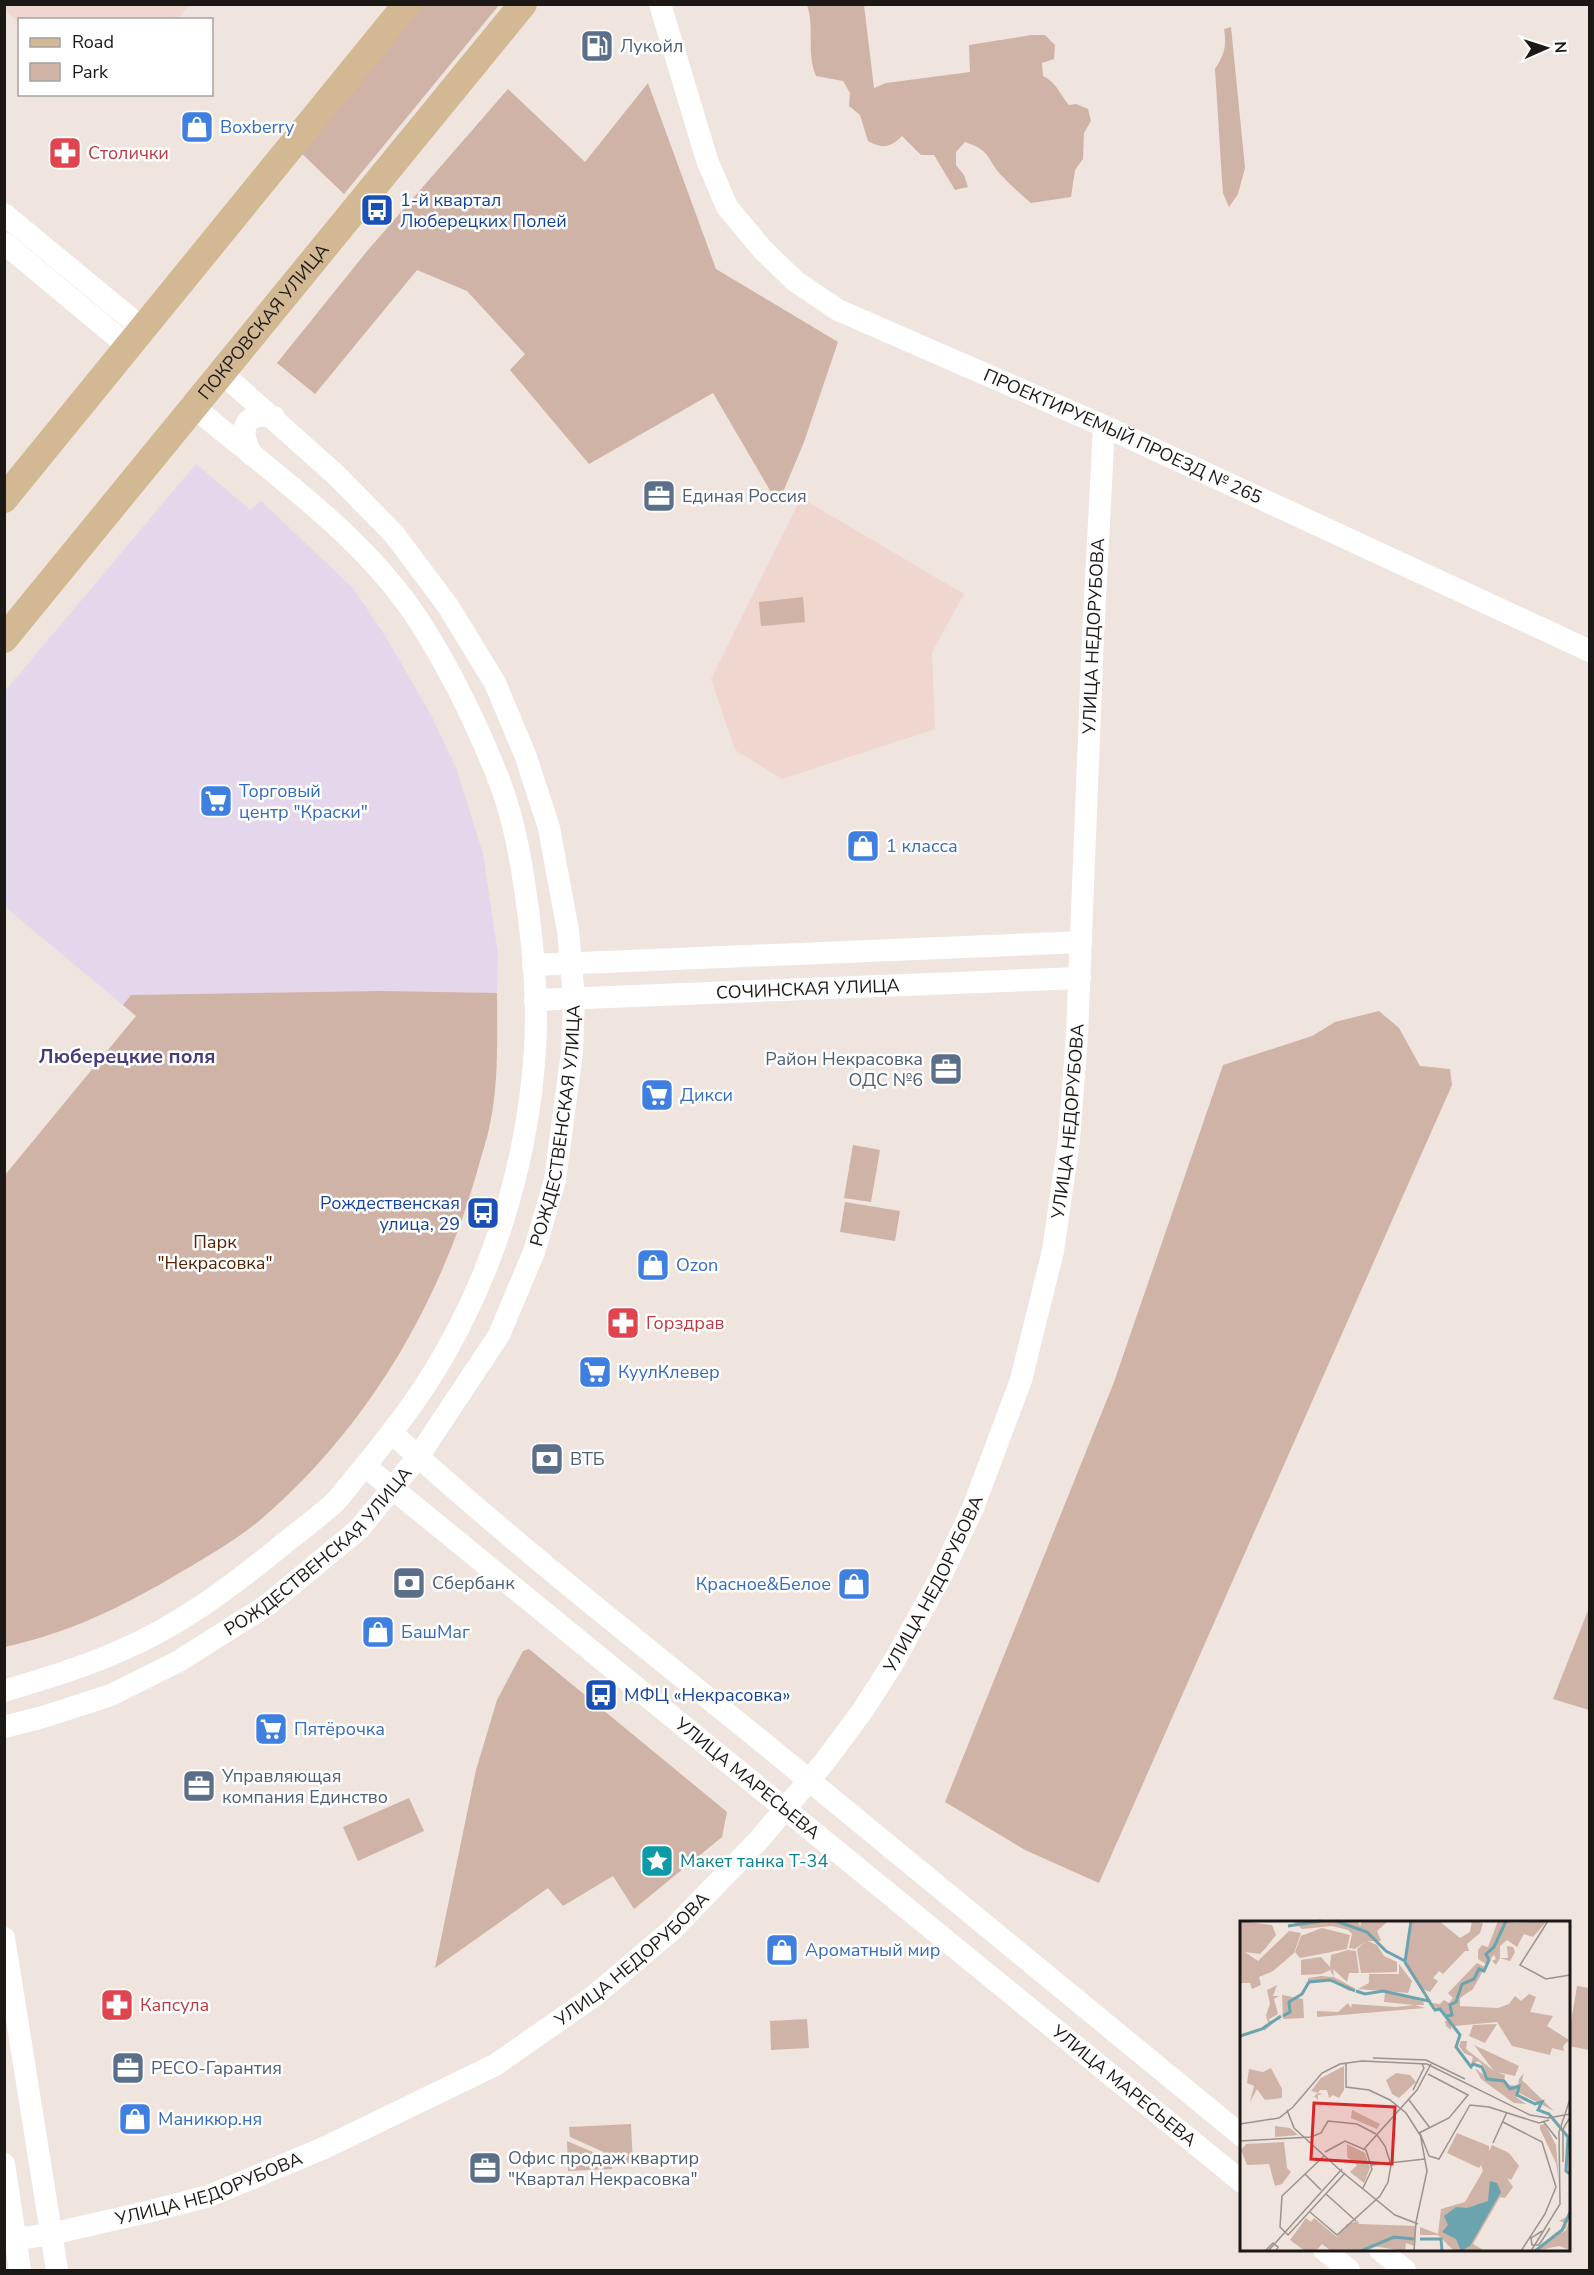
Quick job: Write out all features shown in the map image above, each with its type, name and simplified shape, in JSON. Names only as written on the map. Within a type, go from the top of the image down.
[{"type":"main road","points":[[4,499],[407,4]]},
{"type":"main road","name":"ПОКРОВСКАЯ УЛИЦА","points":[[4,639],[223,374],[523,4]]},
{"type":"street","name":"ПРОЕКТИРУЕМЫЙ ПРОЕЗД № 265","points":[[660,4],[707,160],[727,207],[763,250],[795,281],[838,310],[1104,426],[1590,651]]},
{"type":"street","points":[[4,214],[136,338]]},
{"type":"street","points":[[4,243],[136,338]]},
{"type":"street","name":"РОЖДЕСТВЕНСКАЯ УЛИЦА","points":[[4,1727],[111,1695],[179,1661],[266,1606],[359,1530],[418,1457],[499,1335],[534,1252],[555,1180],[572,1052],[574,998],[568,931],[549,828],[526,757],[495,683],[448,606],[394,534],[336,475],[274,417],[223,374]]},
{"type":"street","points":[[4,1691],[76,1669],[125,1649],[192,1612],[253,1569],[335,1502],[392,1433],[432,1374],[448,1350],[479,1288],[510,1203],[529,1110],[536,1047],[536,1000],[531,935],[519,851],[500,782],[461,694],[423,627],[396,587],[344,533],[194,407]]},
{"type":"street","points":[[252,456],[244,443],[243,433],[247,424],[255,416],[274,417]]},
{"type":"street","name":"УЛИЦА НЕДОРУБОВА","points":[[10,2241],[51,2234],[210,2196],[324,2148],[495,2065],[594,1996],[674,1929],[758,1841],[809,1780],[863,1710],[893,1664],[939,1580],[973,1508],[1021,1380],[1053,1251],[1069,1140],[1080,978],[1092,659],[1104,426]]},
{"type":"street","name":"СОЧИНСКАЯ УЛИЦА","points":[[533,965],[1081,942]]},
{"type":"street","name":"СОЧИНСКАЯ УЛИЦА","points":[[536,1000],[1080,978]]},
{"type":"street","points":[[432,1374],[430,1387],[433,1398],[445,1403],[459,1395]]},
{"type":"street","name":"УЛИЦА МАРЕСЬЕВА","points":[[392,1433],[593,1606],[809,1780],[1240,2134]]},
{"type":"street","name":"УЛИЦА МАРЕСЬЕВА","points":[[365,1466],[1240,2180]]},
{"type":"street","points":[[4,1938],[57,2271]]},
{"type":"street","points":[[4,2164],[10,2241],[20,2271]]},
{"type":"street","points":[[1325,2251],[1349,2271]]},
{"type":"street","points":[[1381,2251],[1405,2271]]},
{"type":"shaded area","points":[[5,4],[189,4],[178,18],[18,18],[18,22],[5,10]]},
{"type":"shaded area","points":[[196,464],[250,510],[261,501],[353,588],[386,637],[432,717],[457,770],[483,854],[498,954],[497,993],[131,995],[123,1005],[5,907],[5,691]]},
{"type":"shaded area","points":[[801,498],[964,594],[932,652],[935,729],[782,779],[735,750],[711,679]]},
{"type":"green space","points":[[419,5],[499,5],[344,194],[298,150]]},
{"type":"green space","points":[[807,5],[864,5],[874,88],[886,83],[970,72],[969,45],[1045,35],[1055,45],[1054,59],[1042,63],[1043,76],[1055,85],[1069,105],[1076,104],[1088,109],[1091,121],[1084,133],[1083,159],[1075,170],[1071,197],[1031,203],[1003,177],[985,153],[965,142],[956,152],[956,165],[964,175],[968,187],[955,190],[934,155],[921,155],[902,136],[886,146],[868,141],[860,115],[849,106],[850,93],[843,81],[816,76],[813,67]]},
{"type":"green space","points":[[1231,27],[1245,168],[1238,194],[1229,207],[1223,193],[1215,69],[1224,50],[1224,29]]},
{"type":"green space","points":[[648,83],[716,269],[838,342],[804,442],[778,504],[713,393],[589,464],[510,370],[525,354],[467,291],[417,270],[315,394],[277,363],[368,250],[508,89],[585,162]]},
{"type":"green space","points":[[803,597],[805,622],[761,626],[759,602]]},
{"type":"green space","name":"Парк \"Некрасовка\"","points":[[379,991],[497,993],[496,1075],[493,1108],[486,1142],[461,1222],[442,1270],[420,1317],[394,1363],[365,1406],[333,1447],[298,1485],[249,1529],[171,1578],[111,1610],[49,1635],[5,1647],[5,1175],[136,1016],[123,1005],[131,995]]},
{"type":"green space","points":[[1379,1011],[1399,1028],[1420,1066],[1450,1069],[1452,1085],[1099,1883],[1025,1850],[945,1802],[1114,1382],[1223,1065],[1312,1036],[1335,1022]]},
{"type":"green space","points":[[853,1145],[880,1150],[871,1202],[844,1198]]},
{"type":"green space","points":[[845,1202],[900,1211],[895,1241],[840,1232]]},
{"type":"green space","points":[[1589,1608],[1590,1710],[1553,1699]]},
{"type":"green space","points":[[529,1649],[727,1812],[722,1837],[634,1909],[613,1876],[563,1906],[548,1888],[435,1968],[476,1770],[497,1700],[523,1651]]},
{"type":"green space","points":[[409,1798],[424,1831],[358,1861],[343,1827]]},
{"type":"green space","points":[[1577,1986],[1589,1988],[1589,2050],[1570,2046],[1570,2028]]},
{"type":"green space","points":[[807,2019],[809,2048],[771,2050],[770,2021]]},
{"type":"green space","points":[[631,2124],[633,2165],[570,2137],[569,2127]]},
{"type":"green space","points":[[567,2141],[611,2160],[612,2169],[568,2171]]},
{"type":"place","name":"Лукойл","points":[[597,46]]},
{"type":"place","name":"Boxberry","points":[[197,127]]},
{"type":"place","name":"Столички","points":[[65,153]]},
{"type":"place","name":"1-й квартал Люберецких Полей","points":[[377,210]]},
{"type":"place","name":"Единая Россия","points":[[659,496]]},
{"type":"place","name":"Торговый центр \"Краски\"","points":[[216,801]]},
{"type":"place","name":"1 класса","points":[[863,846]]},
{"type":"place","name":"Район Некрасовка ОДС №6","points":[[946,1069]]},
{"type":"place","name":"Дикси","points":[[657,1095]]},
{"type":"place","name":"Рождественская улица, 29","points":[[483,1213]]},
{"type":"place","name":"Ozon","points":[[653,1265]]},
{"type":"place","name":"Горздрав","points":[[623,1323]]},
{"type":"place","name":"КуулКлевер","points":[[595,1372]]},
{"type":"place","name":"ВТБ","points":[[547,1459]]},
{"type":"place","name":"Сбербанк","points":[[409,1583]]},
{"type":"place","name":"Красное&Белое","points":[[854,1584]]},
{"type":"place","name":"БашМаг","points":[[378,1632]]},
{"type":"place","name":"МФЦ «Некрасовка»","points":[[601,1695]]},
{"type":"place","name":"Пятёрочка","points":[[271,1729]]},
{"type":"place","name":"Управляющая компания Единство","points":[[199,1786]]},
{"type":"place","name":"Макет танка Т-34","points":[[657,1861]]},
{"type":"place","name":"Ароматный мир","points":[[782,1950]]},
{"type":"place","name":"Капсула","points":[[117,2005]]},
{"type":"place","name":"РЕСО-Гарантия","points":[[128,2068]]},
{"type":"place","name":"Маникюр.ня","points":[[135,2119]]},
{"type":"place","name":"Офис продаж квартир \"Квартал Некрасовка\"","points":[[485,2168]]},
{"type":"district","name":"Люберецкие поля","points":[[127,1056]]}]
